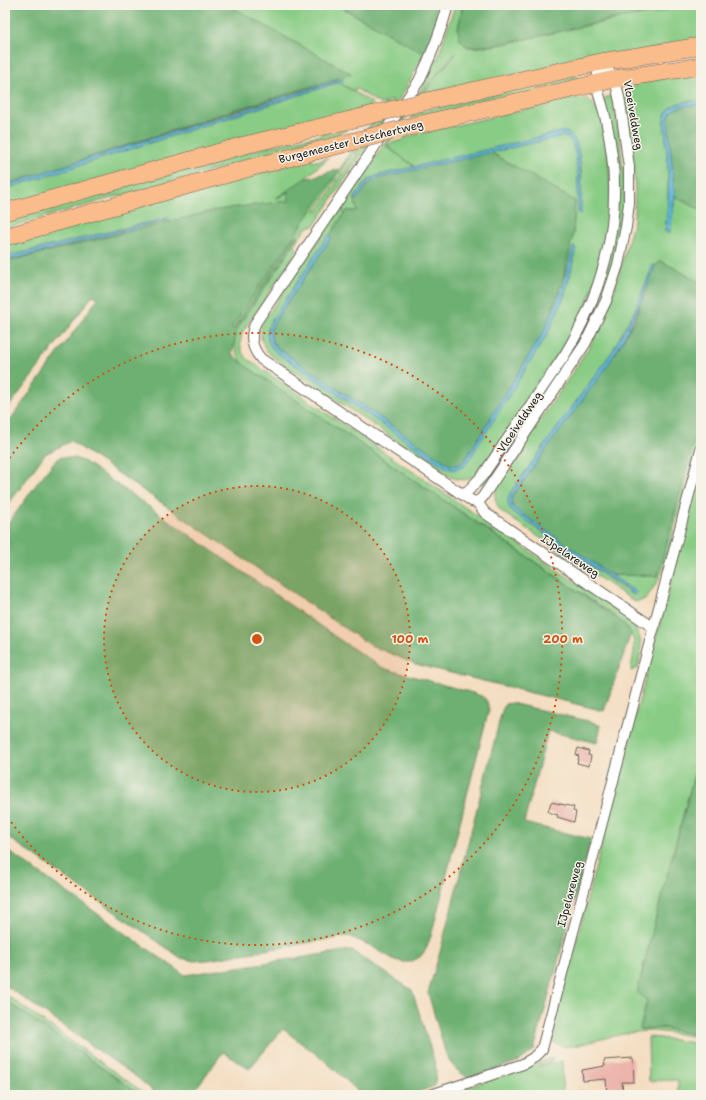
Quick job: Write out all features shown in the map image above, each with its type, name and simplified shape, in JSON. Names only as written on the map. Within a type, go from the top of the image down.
[{"type":"main road","name":"Burgemeester Letschertweg","points":[[5,212],[244,144],[600,62],[701,46]]},
{"type":"main road","name":"Burgemeester Letschertweg","points":[[5,237],[347,142],[615,79],[701,66]]},
{"type":"street","points":[[448,5],[432,54],[419,81],[256,322],[252,330],[252,340],[254,350],[261,359],[459,493],[472,501],[477,502]]},
{"type":"street","name":"Vloeiveldweg","points":[[459,493],[467,492],[483,475],[560,362],[576,336],[589,310],[599,283],[607,258],[611,233],[614,176],[608,128],[597,83],[600,62]]},
{"type":"street","name":"Vloeiveldweg","points":[[477,502],[482,498],[493,483],[582,350],[599,317],[618,265],[626,227],[630,187],[629,167],[615,79],[600,62]]},
{"type":"street","name":"IJpelareweg","points":[[431,1095],[523,1064],[533,1058],[542,1049],[701,449]]},
{"type":"street","name":"IJpelareweg","points":[[477,502],[485,513],[654,628]]},
{"type":"green space","points":[[5,5],[228,5],[352,74],[234,110],[5,185]]},
{"type":"green space","points":[[228,5],[337,5],[425,53],[403,93],[314,226],[307,227],[295,244],[297,251],[243,331],[240,344],[242,351],[250,361],[622,614],[634,627],[640,638],[641,651],[638,668],[631,671],[634,651],[633,639],[625,625],[615,616],[246,366],[237,354],[235,339],[237,329],[298,238],[298,235],[233,330],[230,329],[385,103],[380,104],[355,88],[355,92],[341,84],[372,103],[369,107],[5,208],[5,189],[343,81],[341,79],[232,112],[5,185],[234,110],[351,74]],"holes":[[[393,100],[318,211],[316,210],[389,101]]]},
{"type":"green space","points":[[337,5],[442,5],[434,31],[423,53]]},
{"type":"green space","points":[[455,5],[463,5],[458,29],[467,47],[485,47],[687,5],[701,5],[701,39],[423,94],[456,54],[455,53],[430,82],[386,146],[414,166],[387,146],[405,139],[405,137],[574,98],[588,99],[600,112],[607,144],[610,189],[608,229],[601,264],[584,310],[562,350],[480,471],[473,477],[466,480],[449,476],[272,356],[263,344],[261,334],[264,320],[418,95],[438,57]],"holes":[[[564,132],[569,133],[577,150],[581,165],[581,198],[578,213],[578,176],[576,155],[572,141],[569,138],[561,136],[490,152],[575,201],[573,233],[563,279],[552,308],[554,309],[563,286],[573,247],[576,248],[563,299],[548,333],[448,468],[273,349],[267,335],[270,323],[346,211],[357,211],[355,197],[367,180],[379,175]]]},
{"type":"green space","points":[[463,5],[687,5],[684,7],[610,20],[503,44],[472,47],[465,45],[459,38],[458,29]]},
{"type":"green space","points":[[701,70],[701,100],[677,104],[668,110],[664,121],[668,176],[668,204],[665,232],[670,232],[675,197],[701,210],[701,283],[661,261],[655,266],[653,265],[636,308],[612,352],[511,492],[508,500],[513,512],[633,595],[611,575],[658,576],[701,414],[701,430],[663,570],[658,581],[645,600],[635,602],[502,512],[496,502],[495,490],[498,483],[591,344],[614,292],[634,220],[635,188],[633,153],[625,103],[627,91],[634,84]]},
{"type":"green space","points":[[577,75],[578,81],[410,119],[418,112]]},
{"type":"green space","points":[[612,96],[620,138],[624,178],[624,205],[620,245],[594,323],[487,487],[481,483],[572,348],[615,224],[604,98]]},
{"type":"green space","points":[[701,104],[701,210],[675,197],[668,122],[671,112],[675,109]]},
{"type":"green space","points":[[346,129],[346,131],[339,137],[179,179],[5,228],[5,219],[250,151]]},
{"type":"green space","points":[[490,152],[575,201],[573,234],[563,279],[552,308],[554,309],[544,331],[465,460],[459,464],[452,465],[448,464],[277,348],[272,340],[271,331],[273,324],[331,238],[330,235],[346,211],[357,211],[355,200],[370,183],[379,178]]},
{"type":"green space","points":[[312,158],[312,162],[328,158],[300,183],[276,198],[288,192],[290,201],[213,211],[5,262],[22,256],[167,220],[145,223],[5,257],[5,240]]},
{"type":"green space","points":[[340,169],[231,328],[233,330],[298,235],[298,238],[237,329],[232,354],[246,366],[623,623],[631,633],[604,711],[415,664],[368,644],[71,441],[45,454],[5,509],[5,427],[98,298],[93,295],[5,412],[5,262],[213,211],[289,201],[288,192],[276,198],[304,179]]},
{"type":"green space","points":[[661,261],[701,283],[701,414],[658,576],[611,575],[516,510],[511,501],[513,495],[615,354],[634,321],[655,266]]},
{"type":"green space","points":[[61,457],[75,458],[85,462],[343,642],[383,668],[473,693],[486,700],[489,709],[431,936],[425,951],[420,957],[410,962],[395,960],[369,945],[349,936],[208,960],[194,961],[181,958],[5,835],[5,528],[38,482],[55,461]]},
{"type":"green space","points":[[701,466],[701,713],[698,720],[701,722],[701,748],[637,993],[647,1000],[640,1029],[664,1028],[701,1036],[701,1038],[664,1032],[645,1031],[623,1034],[573,1046],[558,1045],[553,1042],[551,1037]]},
{"type":"green space","points":[[511,703],[592,722],[601,726],[597,743],[548,731],[524,823],[591,839],[534,1050],[520,1061],[469,1078],[460,1073],[454,1067],[447,1056],[428,993],[440,952],[502,711],[505,704]]},
{"type":"green space","points":[[701,756],[701,1036],[664,1028],[640,1029],[647,1000],[637,993],[694,776]]},
{"type":"green space","points":[[5,849],[185,975],[351,950],[412,990],[434,1060],[436,1069],[435,1086],[409,1095],[357,1095],[359,1092],[324,1060],[283,1029],[249,1069],[223,1052],[191,1095],[158,1095],[135,1076],[5,985]]},
{"type":"green space","points":[[5,994],[147,1095],[141,1095],[5,1000]]},
{"type":"green space","points":[[5,1000],[141,1095],[5,1095]]},
{"type":"green space","points":[[648,1037],[701,1044],[701,1095],[678,1095],[678,1080],[649,1081]]},
{"type":"green space","points":[[553,1058],[552,1062],[538,1067],[562,1061],[563,1093],[583,1091],[583,1095],[445,1095]]},
{"type":"water","points":[[342,79],[343,81],[5,189],[5,186],[42,173]]},
{"type":"water","points":[[701,100],[701,104],[675,109],[669,116],[668,122],[675,197],[670,231],[667,233],[665,231],[668,203],[668,176],[664,121],[665,115],[668,110],[677,104]]},
{"type":"water","points":[[561,132],[571,135],[577,146],[579,154],[581,175],[581,214],[578,213],[578,176],[574,147],[567,137],[563,136],[379,178],[367,185],[357,199],[354,199],[365,183],[376,176]]},
{"type":"water","points":[[169,218],[167,220],[5,261],[5,257]]},
{"type":"water","points":[[330,235],[331,238],[273,324],[271,334],[273,343],[277,348],[448,464],[452,465],[459,464],[465,460],[544,331],[563,286],[573,247],[576,248],[563,299],[548,333],[467,463],[462,467],[451,469],[445,467],[276,352],[271,346],[267,335],[270,323]]},
{"type":"water","points":[[653,265],[655,266],[640,305],[608,365],[513,495],[511,501],[516,510],[636,592],[637,594],[635,595],[513,512],[508,500],[511,492],[612,352],[636,308]]},
{"type":"building","points":[[578,748],[589,751],[588,755],[591,756],[589,766],[577,763],[579,756],[576,755]]},
{"type":"building","points":[[551,802],[574,807],[573,811],[576,812],[574,822],[557,817],[558,815],[548,812]]},
{"type":"building","points":[[633,1058],[634,1082],[622,1082],[623,1095],[607,1095],[606,1079],[583,1081],[582,1070],[605,1066],[604,1060]]}]
